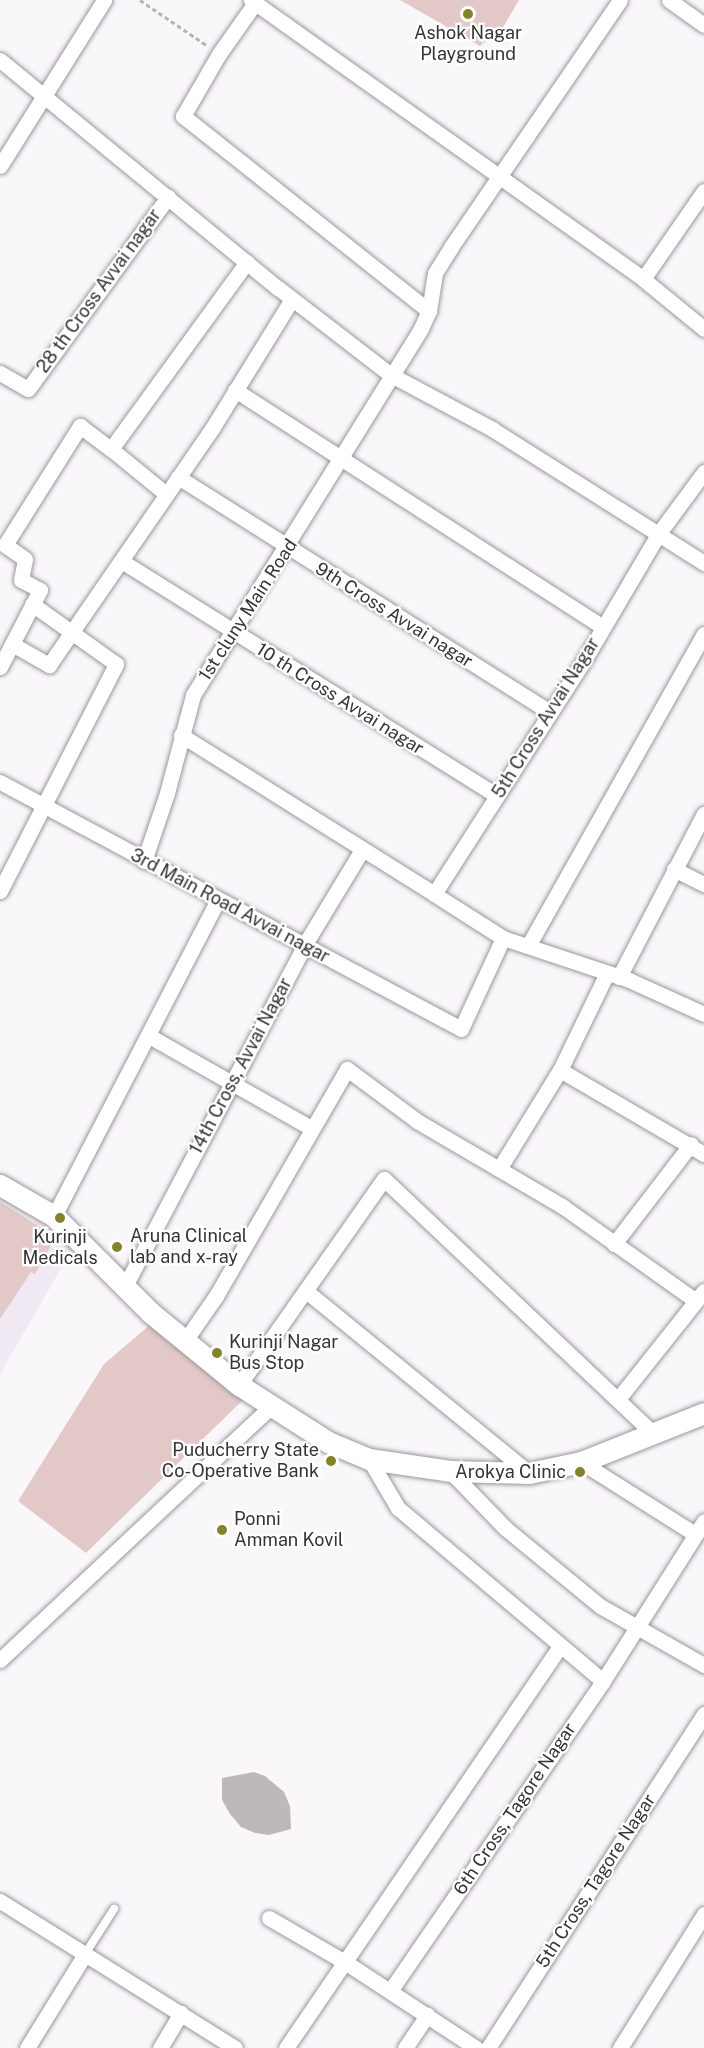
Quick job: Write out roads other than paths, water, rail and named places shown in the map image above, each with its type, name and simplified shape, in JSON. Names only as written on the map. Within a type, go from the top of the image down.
[{"type":"street","points":[[0,166],[104,0]]},
{"type":"street","points":[[620,0],[500,176],[435,273],[429,311],[183,116],[253,2],[500,176],[643,279],[704,329]]},
{"type":"street","points":[[669,0],[687,5],[704,25]]},
{"type":"street","points":[[0,60],[246,262],[391,375],[492,429],[704,563]]},
{"type":"street","points":[[643,279],[704,191]]},
{"type":"street","name":"28 th Cross Avvai nagar","points":[[0,373],[28,389],[168,197]]},
{"type":"street","points":[[111,449],[246,262]]},
{"type":"street","points":[[12,644],[49,665],[123,562],[292,299]]},
{"type":"street","name":"1st cluny Main Road","points":[[144,861],[167,793],[180,735],[193,695],[341,462],[429,311]]},
{"type":"street","points":[[235,390],[341,462],[603,627]]},
{"type":"street","points":[[0,667],[40,590],[21,580],[26,559],[2,544],[80,426],[166,494]]},
{"type":"street","name":"5th Cross Avvai Nagar","points":[[434,894],[603,627],[659,533],[704,472]]},
{"type":"street","name":"9th Cross Avvai nagar","points":[[178,477],[287,548],[550,712]]},
{"type":"street","name":"10 th Cross Avvai nagar","points":[[123,562],[496,796]]},
{"type":"street","points":[[0,891],[116,664],[73,631],[32,604]]},
{"type":"street","points":[[528,946],[704,634]]},
{"type":"street","points":[[180,735],[503,938],[613,975],[704,1014]]},
{"type":"street","name":"3rd Main Road Avvai nagar","points":[[0,782],[461,1029],[503,938]]},
{"type":"street","points":[[499,1169],[560,1070],[704,814]]},
{"type":"street","name":"14th Cross, Avvai Nagar","points":[[124,1286],[305,944],[362,850]]},
{"type":"street","points":[[674,868],[704,884]]},
{"type":"street","points":[[54,1216],[218,900]]},
{"type":"street","points":[[149,1036],[311,1128]]},
{"type":"street","points":[[184,1342],[216,1296],[311,1128],[347,1070],[417,1121],[499,1169],[614,1244],[700,1296],[618,1399]]},
{"type":"street","points":[[560,1070],[691,1144],[704,1154]]},
{"type":"street","points":[[614,1244],[691,1144]]},
{"type":"street","points":[[239,1385],[384,1179],[652,1432]]},
{"type":"street","points":[[0,1185],[54,1216],[184,1342],[239,1385],[270,1407],[328,1442],[369,1459],[450,1471],[529,1473],[581,1462],[704,1413]]},
{"type":"street","points":[[306,1291],[529,1473]]},
{"type":"street","points":[[0,1660],[270,1407]]},
{"type":"street","points":[[369,1459],[398,1508],[603,1681]]},
{"type":"street","points":[[581,1462],[695,1534]]},
{"type":"street","points":[[450,1471],[506,1528],[600,1606],[704,1665]]},
{"type":"street","name":"6th Cross, Tagore Nagar","points":[[390,1992],[603,1681],[704,1521]]},
{"type":"street","points":[[286,2048],[560,1646]]},
{"type":"street","name":"5th Cross, Tagore Nagar","points":[[488,2048],[704,1714]]},
{"type":"street","points":[[0,1901],[236,2048]]},
{"type":"street","points":[[620,2048],[704,1914]]},
{"type":"street","points":[[269,1918],[345,1962],[476,2048]]},
{"type":"street","points":[[27,2048],[85,1954]]},
{"type":"street","points":[[160,2048],[181,2013]]},
{"type":"street","points":[[405,2048],[427,2015]]},
{"type":"lane","points":[[85,1954],[114,1909]]},
{"type":"place","name":"Ashok Nagar Playground","points":[[468,14]]},
{"type":"place","name":"Kurinji Medicals","points":[[60,1218]]},
{"type":"place","name":"Aruna Clinical lab and x-ray","points":[[117,1247]]},
{"type":"place","name":"Kurinji Nagar Bus Stop","points":[[217,1353]]},
{"type":"place","name":"Puducherry State Co-Operative Bank","points":[[331,1461]]},
{"type":"place","name":"Arokya Clinic","points":[[580,1472]]},
{"type":"place","name":"Ponni Amman Kovil","points":[[222,1530]]}]
